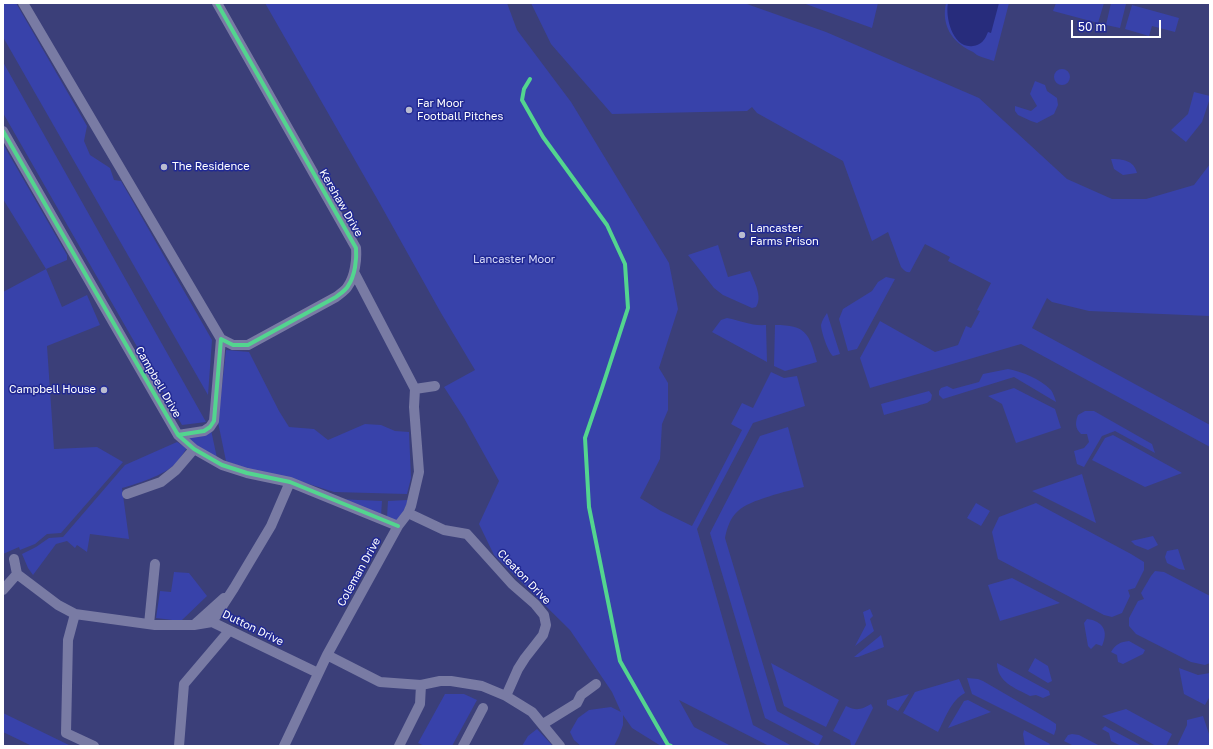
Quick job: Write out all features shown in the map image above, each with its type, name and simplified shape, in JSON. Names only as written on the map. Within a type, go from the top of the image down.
[{"type":"street","points":[[23,3],[221,339],[214,421],[210,427],[204,430],[178,435]]},
{"type":"street","name":"Kershaw Drive","points":[[217,3],[356,248],[357,259],[348,287],[336,297],[248,345],[233,346],[221,339]]},
{"type":"street","name":"Campbell Drive","points":[[3,131],[178,435],[194,449],[222,465],[247,473],[290,482],[398,526]]},
{"type":"street","points":[[354,272],[415,389],[435,386]]},
{"type":"street","name":"Coleman Drive","points":[[284,746],[327,655],[398,526],[408,513],[411,506],[419,472],[414,408],[415,389]]},
{"type":"street","points":[[127,494],[160,482],[176,470],[194,449]]},
{"type":"street","points":[[212,622],[271,526],[290,482]]},
{"type":"street","name":"Cleaton Drive","points":[[408,513],[444,530],[467,534],[512,584],[535,604],[544,615],[546,624],[543,635],[524,658],[506,696]]},
{"type":"street","points":[[3,590],[17,574],[14,559]]},
{"type":"street","points":[[150,624],[155,564]]},
{"type":"street","name":"Dutton Drive","points":[[17,574],[58,605],[75,614],[150,624],[194,625],[212,622],[318,673]]},
{"type":"street","points":[[194,625],[234,588]]},
{"type":"street","points":[[75,614],[68,640],[66,733],[94,746]]},
{"type":"street","points":[[180,746],[184,684],[230,631]]},
{"type":"street","points":[[327,655],[380,682],[421,685],[440,681],[451,681],[482,686],[506,696],[532,712],[560,746]]},
{"type":"street","points":[[543,724],[578,703],[581,695],[596,684]]},
{"type":"street","points":[[400,746],[420,704],[421,685]]},
{"type":"street","points":[[463,746],[483,708]]},
{"type":"green space","points":[[3,3],[16,3],[87,126],[84,141],[90,155],[110,168],[114,180],[121,181],[212,340],[208,395],[3,37]]},
{"type":"green space","name":"Lancaster Moor","points":[[265,3],[507,3],[517,30],[571,102],[669,263],[678,309],[659,368],[668,383],[668,410],[662,424],[660,459],[640,498],[661,511],[692,526],[742,430],[731,424],[742,403],[753,408],[771,372],[784,378],[797,376],[805,406],[753,423],[697,529],[753,725],[792,746],[769,746],[679,700],[694,727],[731,746],[661,746],[632,728],[623,715],[623,725],[614,746],[581,746],[574,740],[570,732],[578,718],[589,710],[611,707],[621,712],[612,692],[570,630],[494,555],[479,524],[499,481],[464,418],[444,387],[475,370],[441,313]]},
{"type":"green space","points":[[531,3],[744,3],[826,32],[979,98],[1067,179],[1112,199],[1146,199],[1194,185],[1210,164],[1210,316],[1089,311],[1052,302],[1047,298],[1032,328],[1210,425],[1210,447],[1021,344],[870,388],[860,358],[880,321],[935,352],[958,345],[966,326],[971,328],[980,311],[977,310],[991,283],[948,261],[950,257],[925,244],[910,272],[905,271],[901,267],[888,232],[872,241],[843,161],[757,113],[752,107],[747,111],[612,114],[551,44]]},
{"type":"green space","points":[[803,3],[878,3],[872,28]]},
{"type":"green space","points":[[946,3],[1009,3],[994,61],[978,56],[953,38],[945,19]]},
{"type":"green space","points":[[1056,3],[1104,3],[1098,23],[1053,11]]},
{"type":"green space","points":[[1111,3],[1126,4],[1120,28],[1106,25]]},
{"type":"green space","points":[[1132,5],[1179,18],[1175,32],[1152,26],[1149,36],[1125,29]]},
{"type":"green space","points":[[3,62],[206,422],[182,425],[3,113]]},
{"type":"green space","points":[[1062,69],[1068,71],[1070,77],[1068,83],[1062,85],[1056,83],[1054,77],[1056,71]]},
{"type":"green space","points":[[1035,81],[1045,85],[1047,91],[1057,98],[1058,105],[1054,114],[1037,123],[1018,115],[1015,111],[1015,106],[1031,111],[1037,106],[1030,94]]},
{"type":"green space","points":[[1194,92],[1210,96],[1210,98],[1202,122],[1186,142],[1171,130],[1188,114]]},
{"type":"green space","points":[[3,144],[67,255],[67,260],[46,269],[3,199]]},
{"type":"green space","points":[[1111,159],[1127,161],[1133,165],[1137,173],[1123,175],[1114,169]]},
{"type":"green space","points":[[718,245],[728,277],[750,271],[756,284],[759,299],[756,307],[752,308],[723,295],[714,288],[688,255]]},
{"type":"green space","points":[[46,269],[62,307],[87,295],[100,325],[47,346],[54,449],[97,447],[123,462],[61,533],[47,534],[35,544],[20,550],[19,547],[3,554],[3,292]]},
{"type":"green space","points":[[886,277],[895,279],[857,349],[848,351],[839,319],[843,309],[872,291],[878,282]]},
{"type":"green space","points":[[827,313],[840,354],[833,356],[827,346],[821,328],[822,321]]},
{"type":"green space","points":[[727,318],[751,324],[766,325],[767,362],[712,332],[721,320]]},
{"type":"green space","points":[[775,325],[794,327],[805,333],[811,344],[817,362],[785,371],[774,366]]},
{"type":"green space","points":[[226,350],[249,352],[279,411],[289,427],[314,429],[328,440],[365,424],[381,425],[395,431],[409,432],[411,478],[407,494],[334,492],[293,479],[253,471],[226,461],[218,422]]},
{"type":"green space","points":[[1008,369],[1020,372],[1042,382],[1051,390],[1056,402],[1014,377],[943,399],[939,395],[941,388],[947,386],[953,389],[979,382],[983,374]]},
{"type":"green space","points":[[1014,388],[1055,409],[1061,428],[1016,443],[1002,404],[988,396]]},
{"type":"green space","points":[[929,391],[932,395],[931,400],[927,403],[884,415],[881,404]]},
{"type":"green space","points":[[1085,411],[1094,411],[1152,444],[1155,453],[1115,431],[1102,436],[1084,467],[1077,464],[1074,451],[1084,448],[1089,442],[1087,434],[1081,434],[1076,425],[1078,415]]},
{"type":"green space","points":[[788,427],[804,487],[769,496],[743,507],[731,520],[725,538],[777,711],[823,736],[818,746],[765,718],[710,533],[760,436]]},
{"type":"green space","points":[[211,430],[217,458],[185,437]]},
{"type":"green space","points":[[1113,435],[1182,473],[1145,487],[1092,460],[1105,438]]},
{"type":"green space","points":[[177,442],[187,448],[171,467],[150,478],[122,488],[129,539],[90,534],[87,552],[77,545],[75,548],[67,541],[56,544],[33,575],[22,554],[49,538],[63,537],[125,465]]},
{"type":"green space","points":[[1082,474],[1096,523],[1032,491]]},
{"type":"green space","points":[[336,499],[382,501],[381,516]]},
{"type":"green space","points":[[408,500],[402,516],[396,522],[387,517],[388,501]]},
{"type":"green space","points":[[976,503],[990,511],[981,526],[967,518]]},
{"type":"green space","points":[[1036,503],[1144,562],[1144,570],[1135,588],[1128,590],[1130,596],[1122,613],[1112,617],[1104,615],[998,559],[992,532],[999,517]]},
{"type":"green space","points":[[1153,536],[1158,545],[1148,550],[1135,545],[1131,541]]},
{"type":"green space","points":[[1178,549],[1185,570],[1179,569],[1167,563],[1165,557],[1167,551]]},
{"type":"green space","points":[[1155,571],[1164,572],[1210,596],[1210,663],[1205,665],[1191,662],[1136,634],[1129,626],[1129,618],[1138,601],[1144,599],[1141,593]]},
{"type":"green space","points":[[174,572],[189,573],[207,596],[181,621],[156,618],[160,591],[171,592]]},
{"type":"green space","points":[[1012,578],[1060,603],[1000,621],[988,585]]},
{"type":"green space","points":[[870,609],[873,616],[870,619],[874,631],[855,646],[866,625],[863,612]]},
{"type":"green space","points":[[1087,619],[1101,624],[1105,631],[1102,646],[1096,644],[1091,649],[1088,646],[1084,623]]},
{"type":"green space","points":[[881,635],[884,647],[858,657],[854,657]]},
{"type":"green space","points":[[1129,641],[1145,650],[1143,654],[1123,664],[1118,662],[1117,655],[1111,652],[1118,644]]},
{"type":"green space","points":[[1035,658],[1048,666],[1052,681],[1048,683],[1028,671]]},
{"type":"green space","points":[[771,663],[839,700],[826,727],[784,706]]},
{"type":"green space","points":[[997,663],[1049,691],[1050,695],[1043,698],[1036,695],[1030,696],[1008,684],[1000,675]]},
{"type":"green space","points":[[1179,668],[1198,675],[1210,673],[1210,696],[1205,705],[1184,694]]},
{"type":"green space","points":[[967,678],[983,681],[1050,720],[1056,724],[1054,735],[972,694]]},
{"type":"green space","points":[[959,679],[965,693],[952,705],[938,732],[903,713],[915,692]]},
{"type":"green space","points":[[445,694],[464,694],[477,700],[452,746],[425,746],[418,743]]},
{"type":"green space","points":[[909,694],[898,711],[887,705],[887,700]]},
{"type":"green space","points":[[968,700],[991,712],[948,728],[964,701]]},
{"type":"green space","points":[[871,704],[873,708],[854,746],[851,746],[850,740],[833,731],[846,706],[853,709],[858,709],[864,708]]},
{"type":"green space","points":[[1126,709],[1172,734],[1166,746],[1156,746],[1102,716]]},
{"type":"green space","points":[[3,713],[71,746],[32,746],[3,732]]},
{"type":"green space","points":[[1203,716],[1210,737],[1210,746],[1177,746],[1187,725],[1187,720]]},
{"type":"green space","points":[[1105,726],[1142,746],[1121,746],[1111,741],[1109,733],[1102,729]]},
{"type":"green space","points":[[537,729],[553,746],[522,746],[528,736]]},
{"type":"green space","points":[[1024,730],[1050,744],[1049,746],[1025,746],[1023,734]]},
{"type":"green space","points":[[1068,735],[1079,735],[1100,746],[1074,746],[1064,741]]},
{"type":"shaded area","points":[[948,3],[999,3],[991,33],[988,32],[986,37],[978,45],[966,46],[960,43],[949,24],[947,9]]},
{"type":"cycle path","points":[[178,435],[204,431],[210,427],[214,421],[221,339],[233,345],[248,345],[336,297],[346,289],[354,272],[356,262],[356,248],[217,3]]},
{"type":"cycle path","points":[[530,79],[524,89],[522,100],[543,137],[607,225],[625,264],[628,308],[585,438],[589,507],[620,661],[668,745],[671,746]]},
{"type":"cycle path","points":[[3,131],[178,435],[194,449],[222,465],[247,473],[290,482],[398,526]]},
{"type":"place","name":"Far Moor Football Pitches","points":[[409,110]]},
{"type":"place","name":"The Residence","points":[[164,167]]},
{"type":"place","name":"Lancaster Farms Prison","points":[[742,235]]},
{"type":"place","name":"Campbell House","points":[[104,390]]}]
